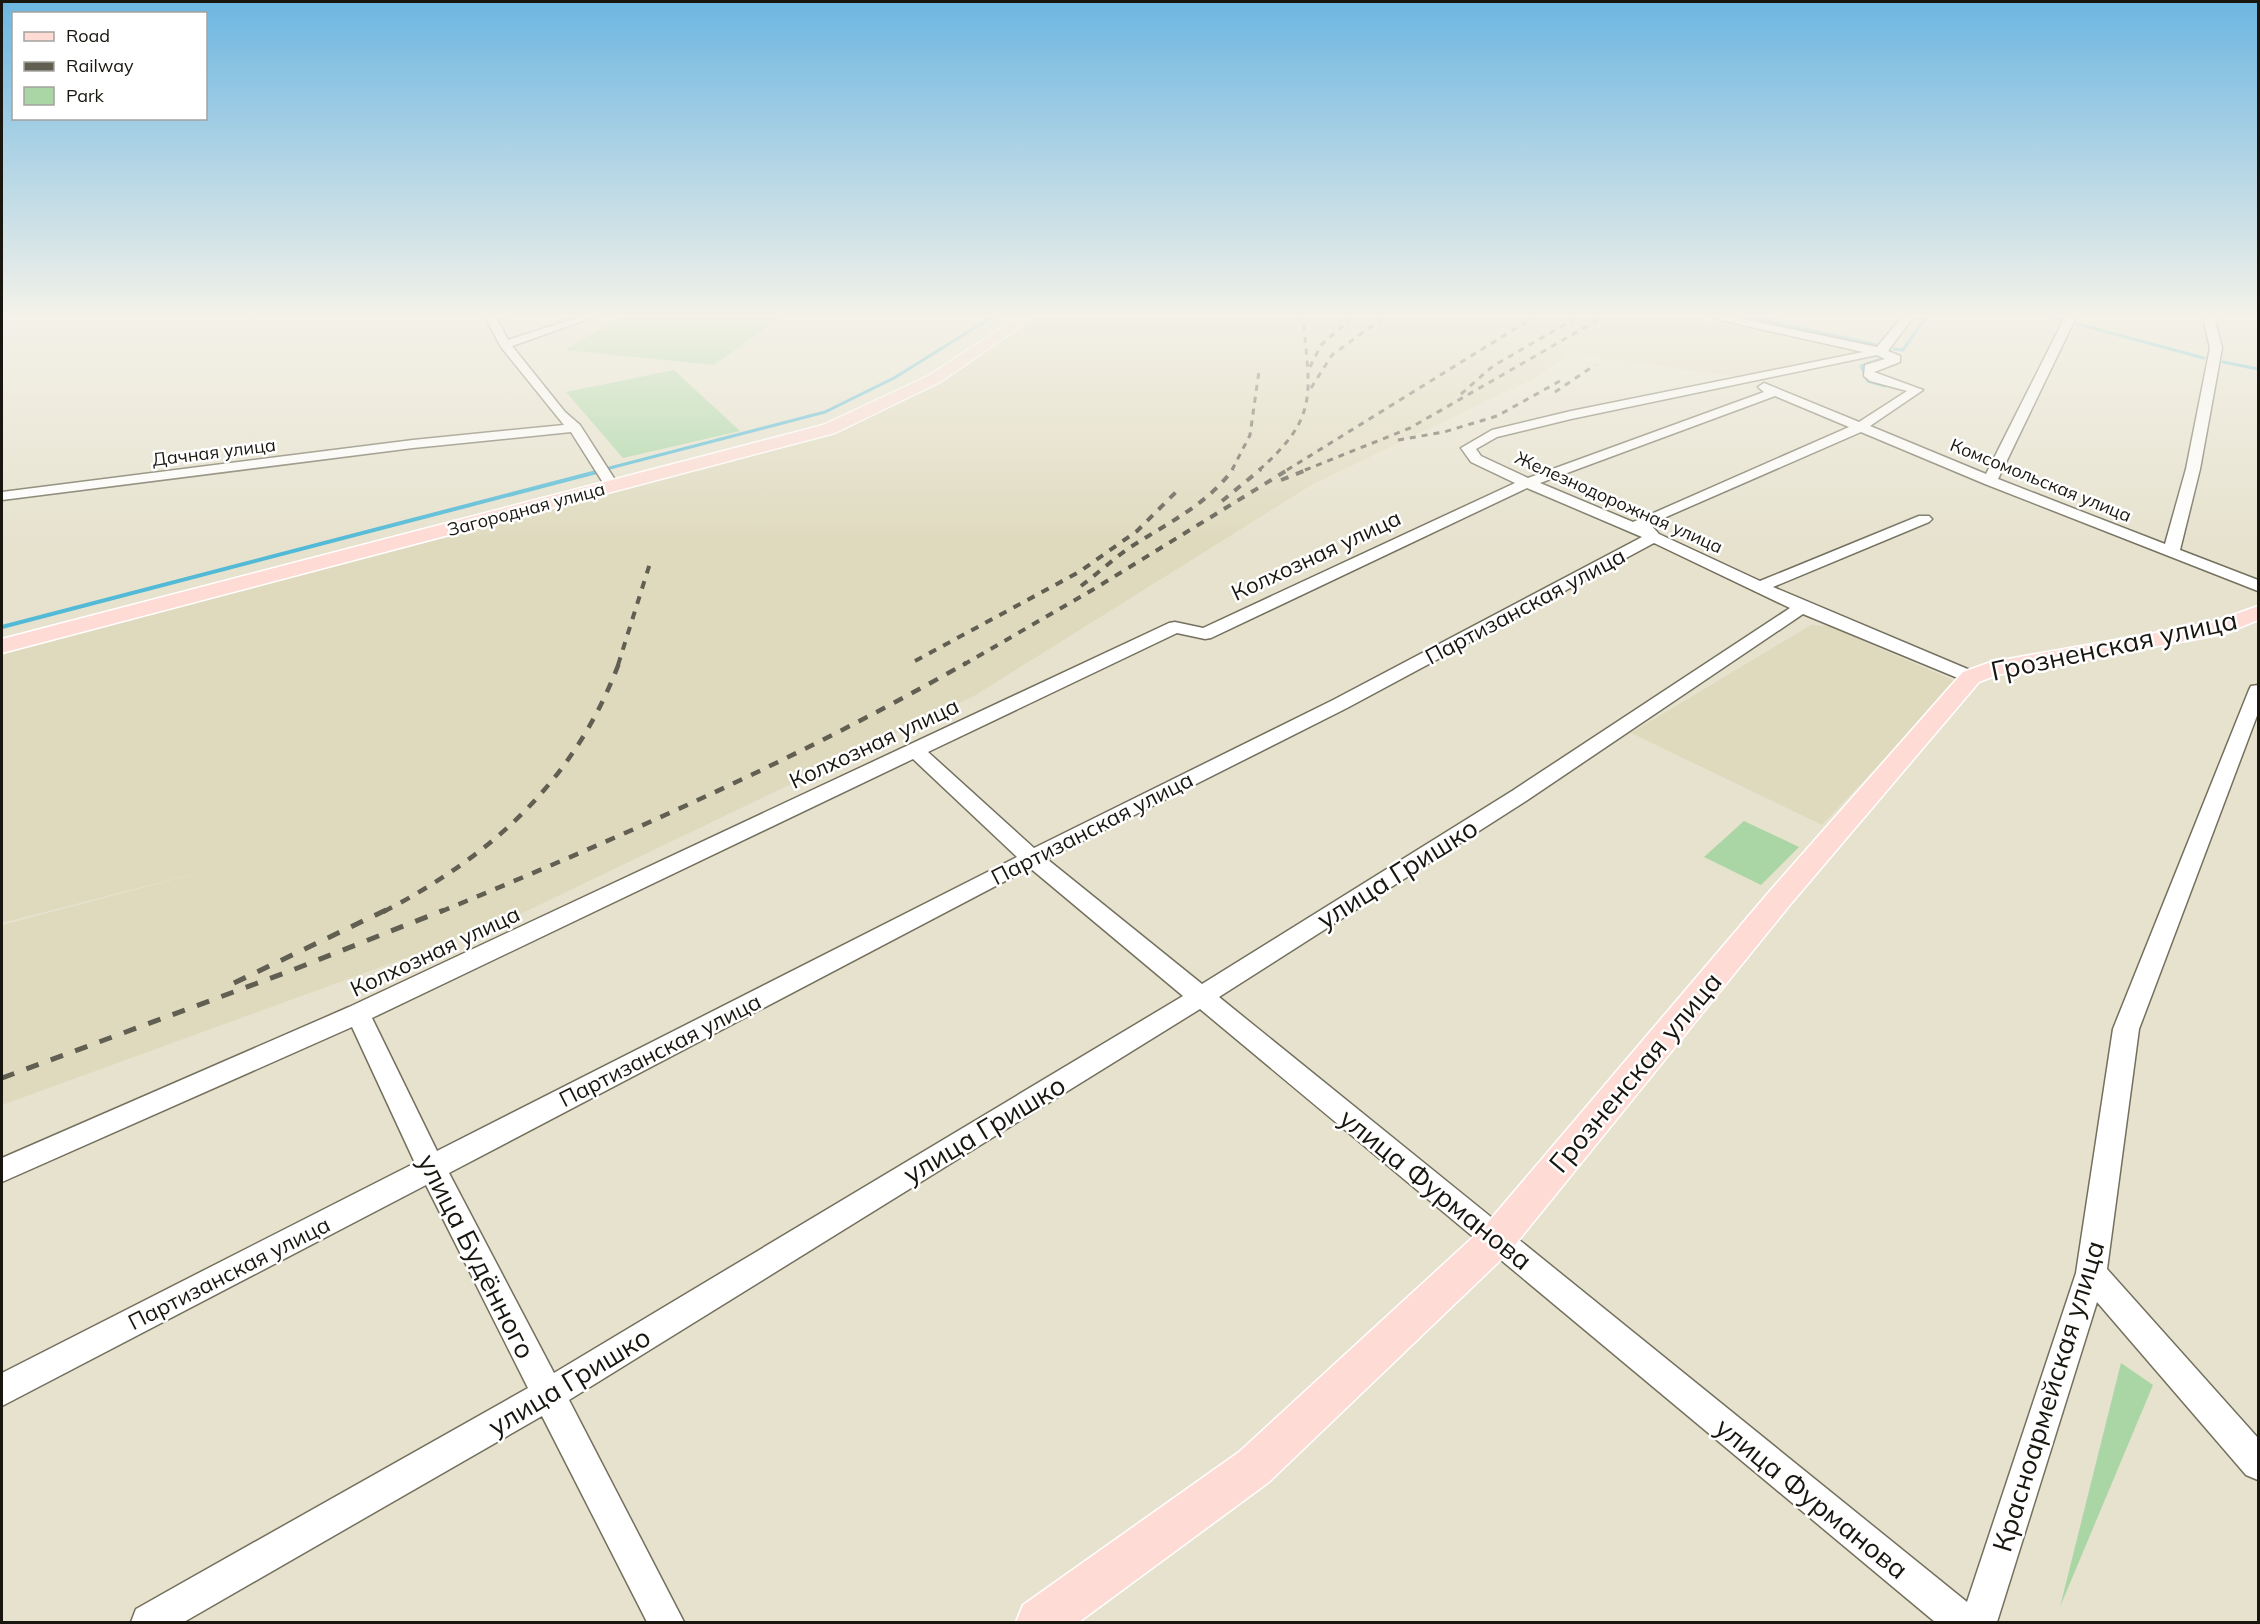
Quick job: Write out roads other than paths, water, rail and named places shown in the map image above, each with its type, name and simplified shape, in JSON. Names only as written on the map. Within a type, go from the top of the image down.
[{"type":"main road","name":"Загородная улица","points":[[2,646],[829,429],[905,393]]},
{"type":"main road","name":"Грозненская улица","points":[[1040,1623],[1254,1467],[1497,1239],[1779,899],[1971,677],[1991,669],[2216,629],[2259,613]]},
{"type":"street","points":[[543,393],[574,428],[612,486]]},
{"type":"street","name":"Железнодорожная улица","points":[[1680,393],[1492,434],[1468,448],[1476,459],[1527,483],[1654,537],[1802,607],[1971,677]]},
{"type":"street","name":"Колхозная улица","points":[[2,1170],[358,1014],[1175,627],[1205,634],[1527,483],[1773,393]]},
{"type":"street","name":"Комсомольская улица","points":[[1777,393],[1990,481],[2259,586]]},
{"type":"street","name":"Партизанская улица","points":[[2,1390],[1032,858],[1340,704],[1654,537],[1640,523],[1859,428],[1913,393]]},
{"type":"street","points":[[1990,481],[2035,393]]},
{"type":"street","points":[[2171,552],[2193,469],[2207,393]]},
{"type":"street","name":"Дачная улица","points":[[2,496],[413,444],[574,428]]},
{"type":"street","points":[[1759,587],[1924,519]]},
{"type":"street","name":"улица Гришко","points":[[149,1623],[548,1395],[1202,996],[1519,796],[1802,607]]},
{"type":"street","name":"Красноармейская улица","points":[[1979,1623],[2091,1273],[2126,1029],[2259,690]]},
{"type":"street","name":"улица Фурманова","points":[[914,750],[1032,858],[1964,1623]]},
{"type":"street","name":"улица Будённого","points":[[358,1014],[432,1169],[666,1623]]},
{"type":"street","points":[[2091,1273],[2259,1463]]},
{"type":"waterway","points":[[602,470],[825,412],[864,393]]},
{"type":"waterway","points":[[2,627],[608,469]]},
{"type":"railway","points":[[1232,470],[1250,435],[1256,393]]},
{"type":"railway","points":[[1259,470],[1293,434],[1302,417],[1307,393]]},
{"type":"railway","points":[[1287,470],[1412,393]]},
{"type":"railway","points":[[1305,470],[1410,428],[1471,393]]},
{"type":"railway","points":[[1398,440],[1444,432],[1497,416],[1539,393]]},
{"type":"railway","points":[[1081,586],[1129,548],[1171,522],[1211,493],[1233,469]]},
{"type":"railway","points":[[1222,501],[1261,469]]},
{"type":"railway","points":[[963,665],[1094,589],[1289,469]]},
{"type":"railway","points":[[1281,480],[1309,469]]},
{"type":"railway","points":[[915,661],[1079,572],[1137,531],[1179,489]]},
{"type":"railway","points":[[618,665],[651,560]]},
{"type":"railway","points":[[383,912],[460,866],[526,810],[554,778],[579,743],[601,705],[619,663]]},
{"type":"railway","points":[[440,912],[707,796],[838,732],[966,663]]},
{"type":"railway","points":[[234,983],[386,910]]},
{"type":"railway","points":[[2,1078],[290,971],[444,910]]}]
